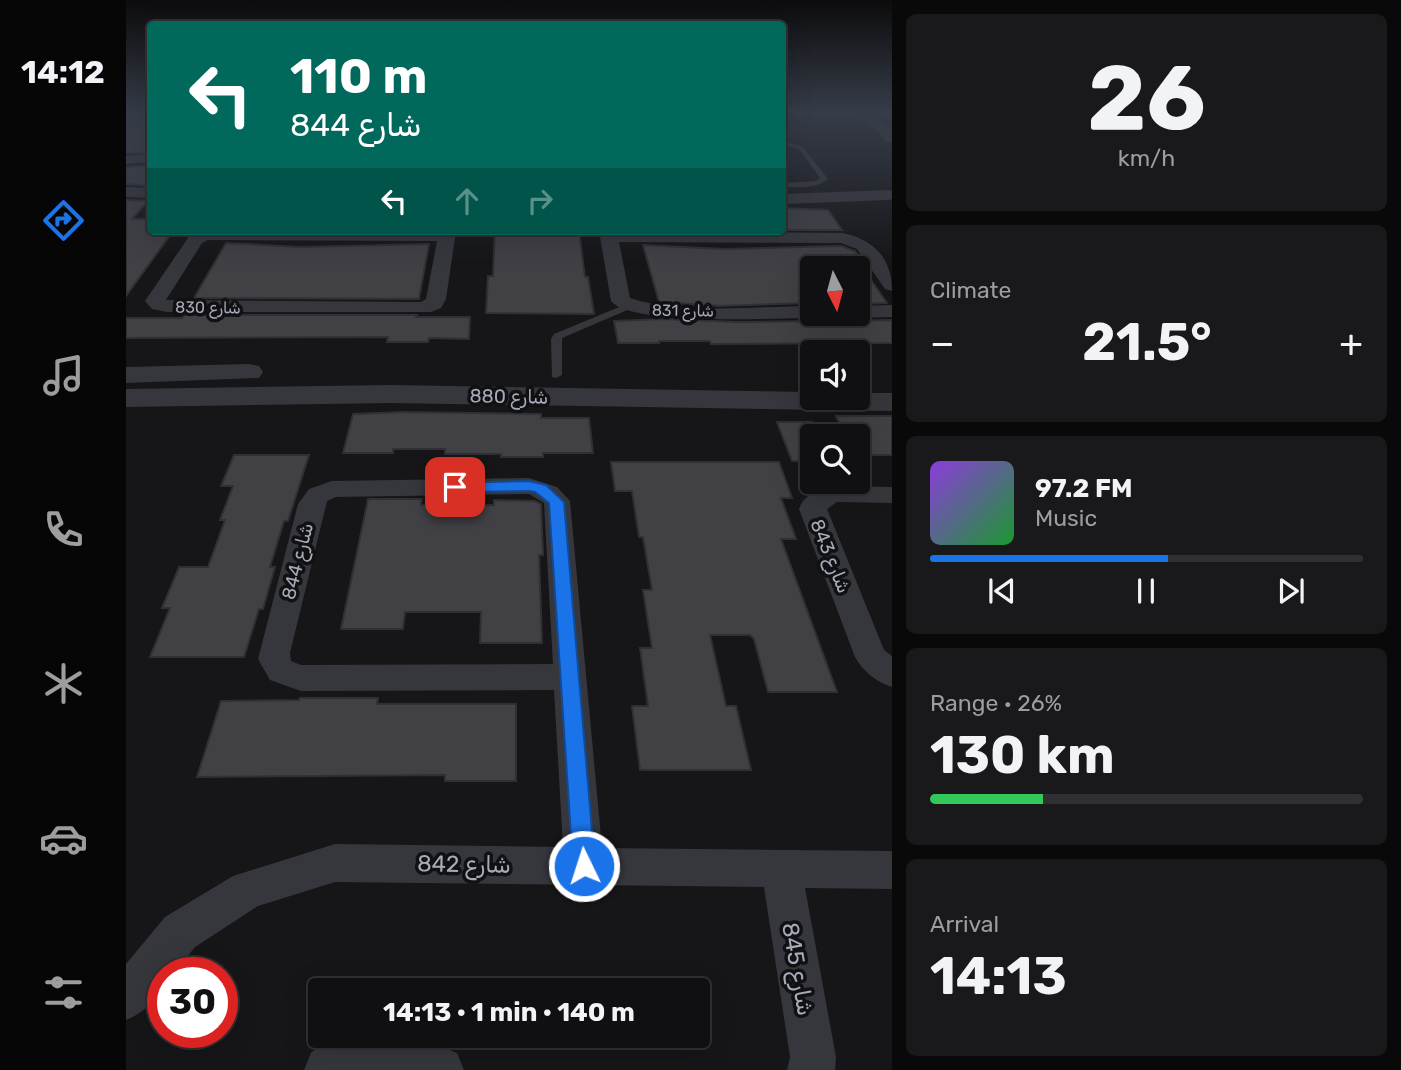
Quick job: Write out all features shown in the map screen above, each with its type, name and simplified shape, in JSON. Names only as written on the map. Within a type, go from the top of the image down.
[{"type":"street","points":[[126,192],[147,193]]},
{"type":"street","points":[[795,192],[853,203],[890,200]]},
{"type":"street","name":"شارع 830","points":[[205,235],[196,239],[155,301],[159,305],[424,308],[434,304],[436,299],[447,235]]},
{"type":"street","name":"شارع 831","points":[[609,235],[621,301],[629,306],[655,311],[800,312]]},
{"type":"street","name":"شارع 831","points":[[658,235],[852,239],[863,245],[892,285]]},
{"type":"street","points":[[870,312],[892,311]]},
{"type":"street","name":"شارع 880","points":[[126,375],[176,372],[800,379]]},
{"type":"street","points":[[391,394],[429,389],[560,385],[561,379],[556,375]]},
{"type":"street","points":[[870,380],[892,380]]},
{"type":"street","points":[[660,398],[653,393],[653,389],[800,387]]},
{"type":"street","name":"شارع 880","points":[[126,398],[391,394],[892,402]]},
{"type":"street","name":"شارع 844","points":[[571,677],[287,676],[278,670],[274,653],[311,504],[318,495],[332,489],[529,486],[546,492],[557,502],[571,677],[584,866]]},
{"type":"street","name":"شارع 843","points":[[892,495],[827,496],[815,503],[813,509],[871,657],[892,674]]},
{"type":"street","name":"شارع 842","points":[[126,998],[180,932],[247,890],[335,863],[892,870]]},
{"type":"street","name":"شارع 845","points":[[781,868],[813,1057],[811,1070]]},
{"type":"street","points":[[328,1070],[336,1059],[352,1049],[376,1047],[398,1051],[440,1070]]},
{"type":"lane","points":[[795,192],[824,179],[811,162]]},
{"type":"lane","points":[[556,375],[558,336],[629,306]]},
{"type":"building","points":[[147,165],[147,186],[126,184],[126,167]]},
{"type":"building","points":[[126,200],[147,201],[132,219],[147,219],[147,235],[170,235],[126,296]]},
{"type":"building","points":[[786,208],[828,210],[842,230],[786,230]]},
{"type":"building","points":[[495,235],[580,235],[585,277],[588,277],[594,314],[486,313],[488,276],[493,276]]},
{"type":"building","points":[[226,243],[300,247],[429,244],[419,299],[194,298]]},
{"type":"building","points":[[643,245],[724,249],[841,246],[855,251],[858,256],[800,256],[800,303],[719,306],[659,302]]},
{"type":"building","points":[[870,278],[887,303],[870,304]]},
{"type":"building","points":[[184,315],[470,317],[469,339],[429,338],[428,342],[387,342],[388,337],[126,338],[126,318],[182,318]]},
{"type":"building","points":[[870,320],[892,320],[892,343],[870,343],[870,340],[800,340],[800,344],[711,344],[710,341],[618,343],[614,321],[800,321],[800,326],[870,326]]},
{"type":"building","points":[[353,414],[541,414],[541,418],[589,418],[593,453],[543,453],[543,457],[501,457],[501,454],[445,454],[445,449],[393,449],[393,453],[343,453]]},
{"type":"building","points":[[836,416],[892,416],[892,455],[870,455],[870,424],[840,424]]},
{"type":"building","points":[[777,422],[812,422],[800,424],[800,461],[792,461]]},
{"type":"building","points":[[234,455],[309,455],[288,521],[284,521],[270,567],[275,567],[263,609],[259,609],[244,657],[150,657],[170,608],[162,608],[179,567],[208,567],[225,520],[220,520],[233,486],[221,486]]},
{"type":"building","points":[[611,462],[779,462],[792,498],[781,498],[796,539],[781,539],[837,692],[768,692],[754,639],[750,635],[710,635],[726,706],[736,706],[751,770],[640,770],[632,706],[648,706],[640,648],[652,648],[643,590],[652,590],[643,537],[639,537],[632,491],[615,491]]},
{"type":"building","points":[[368,499],[422,499],[421,505],[494,505],[494,500],[535,501],[541,504],[543,555],[539,555],[542,643],[480,643],[481,612],[405,612],[403,629],[341,629]]},
{"type":"building","points":[[378,698],[377,704],[516,704],[516,781],[445,781],[445,775],[197,777],[221,701]]},
{"type":"route","points":[[455,487],[529,486],[540,488],[557,502],[584,866]]}]
